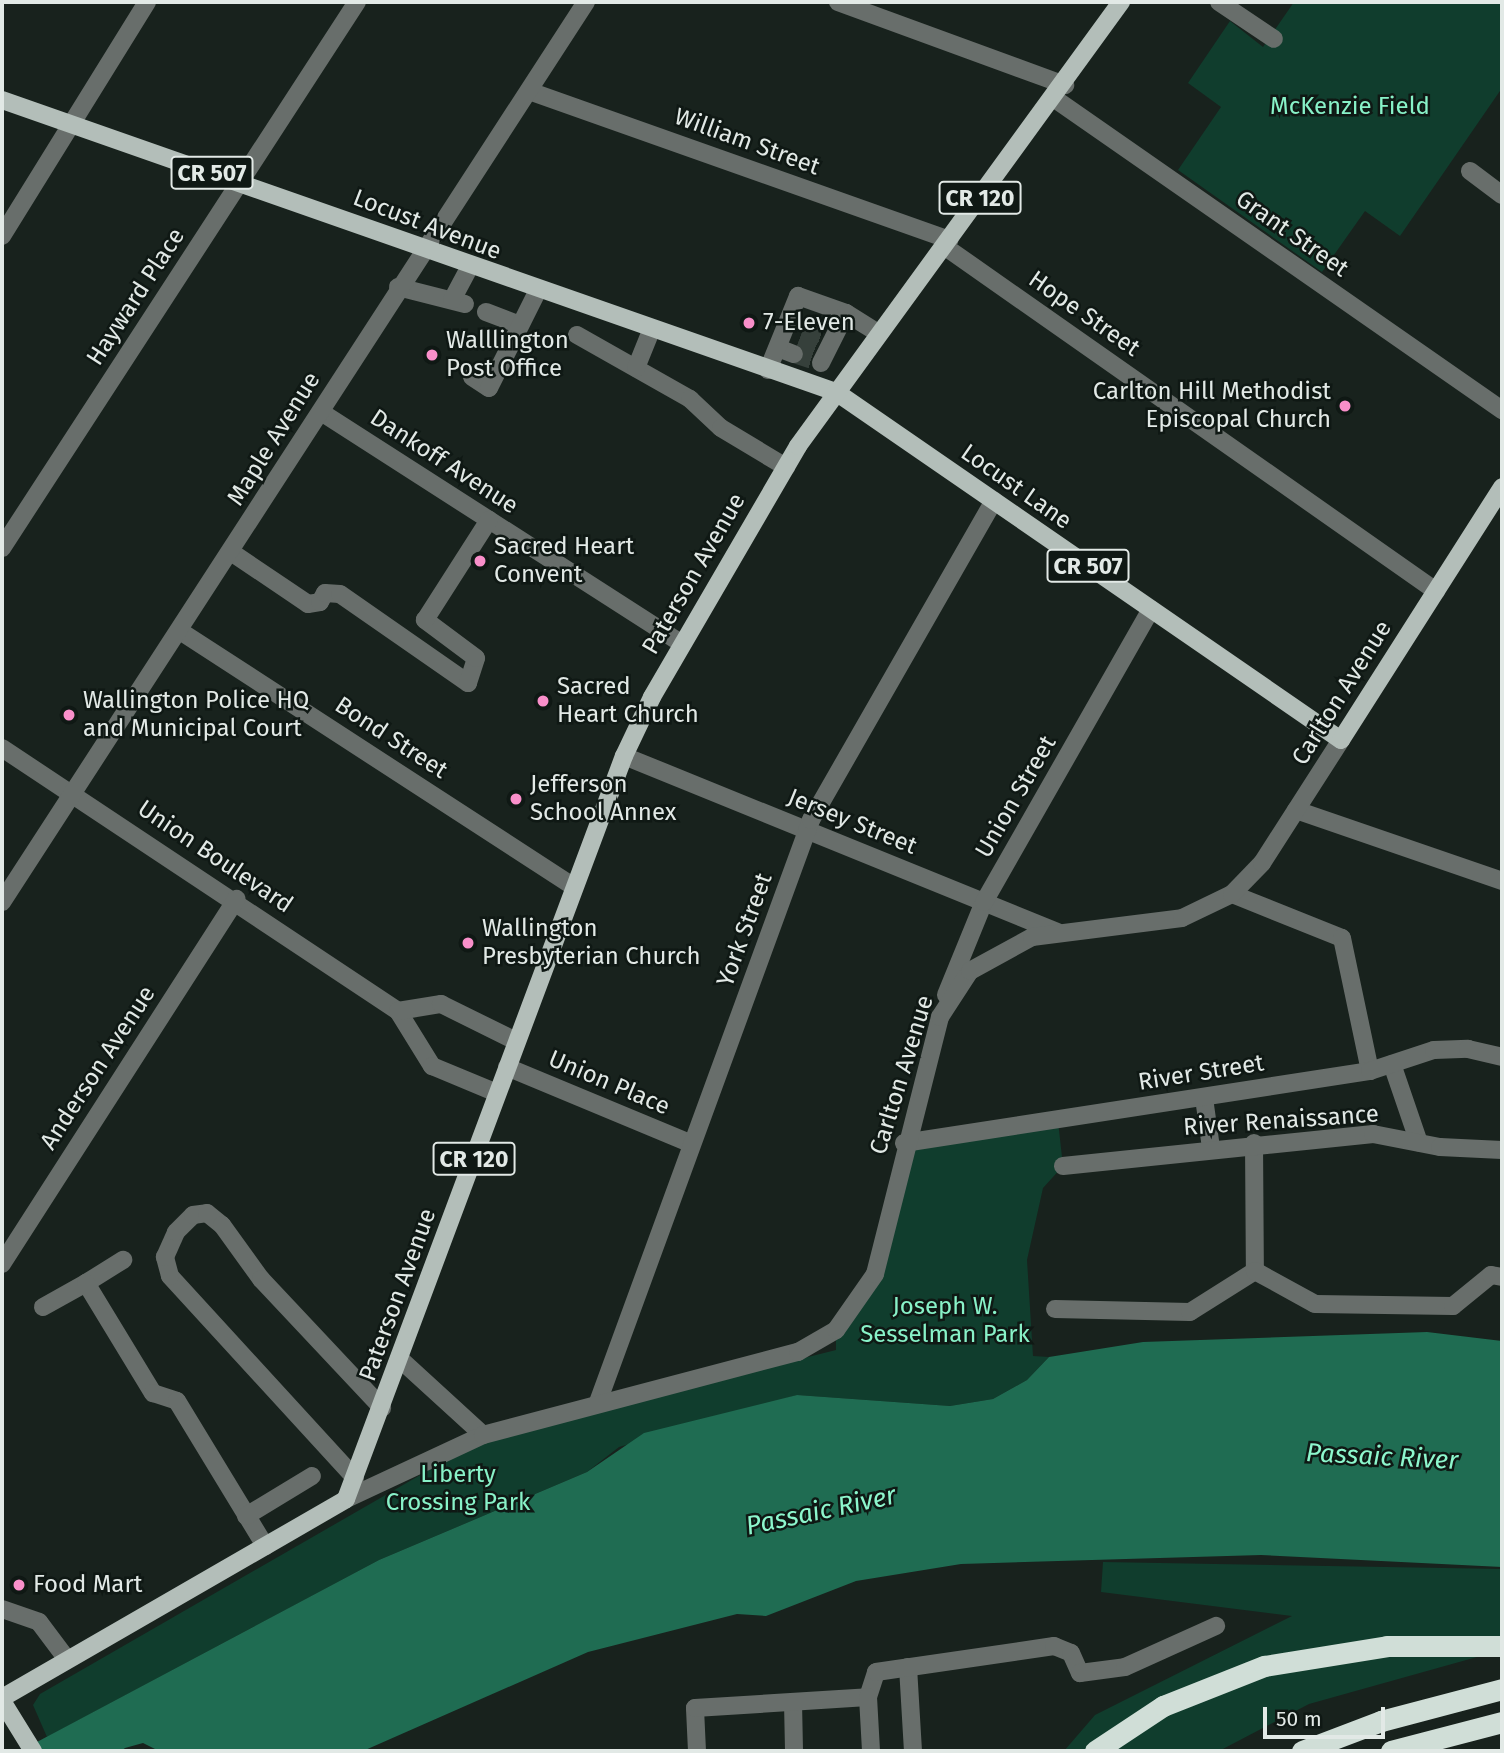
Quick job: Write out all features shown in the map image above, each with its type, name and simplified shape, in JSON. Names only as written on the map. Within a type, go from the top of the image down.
[{"type":"highway","points":[[1095,1751],[1163,1706],[1264,1666],[1387,1646],[1502,1646]]},
{"type":"highway","points":[[1302,1751],[1381,1721],[1502,1689]]},
{"type":"highway","points":[[1391,1751],[1502,1722]]},
{"type":"main road","name":"Paterson Avenue","points":[[346,1499],[401,1360],[516,1041],[624,756],[682,644],[786,467],[836,392],[1060,92],[1121,2]]},
{"type":"main road","name":"Locust Avenue","points":[[2,100],[240,183],[537,292],[836,392]]},
{"type":"main road","name":"Locust Lane","points":[[836,392],[1341,740]]},
{"type":"main road","name":"Carlton Avenue","points":[[1341,740],[1502,487]]},
{"type":"main road","points":[[33,1751],[2,1700],[66,1658],[346,1499]]},
{"type":"street","points":[[2,236],[147,2]]},
{"type":"street","name":"Hayward Place","points":[[2,548],[357,2]]},
{"type":"street","name":"Maple Avenue","points":[[2,902],[231,552],[421,251],[586,2]]},
{"type":"street","name":"Grant Street","points":[[838,2],[1060,92],[1502,410]]},
{"type":"street","points":[[1219,2],[1274,39]]},
{"type":"street","name":"William Street","points":[[528,91],[947,243]]},
{"type":"street","points":[[1470,171],[1502,195]]},
{"type":"street","name":"Hope Street","points":[[947,243],[1436,591]]},
{"type":"street","points":[[398,287],[458,302],[469,268]]},
{"type":"street","points":[[472,377],[489,388],[518,324],[537,292]]},
{"type":"street","points":[[768,370],[791,338],[798,296],[846,313],[879,334]]},
{"type":"street","points":[[486,312],[518,324]]},
{"type":"street","points":[[829,348],[846,313]]},
{"type":"street","points":[[636,368],[650,331]]},
{"type":"street","points":[[578,335],[636,368],[786,467]]},
{"type":"street","name":"Dankoff Avenue","points":[[321,412],[682,644]]},
{"type":"street","name":"York Street","points":[[598,1402],[807,830],[994,502]]},
{"type":"street","points":[[231,552],[308,604],[320,602],[325,593],[340,594],[468,683],[476,657],[425,620],[489,520]]},
{"type":"street","name":"Union Street","points":[[940,1017],[984,902],[1151,610]]},
{"type":"street","name":"Bond Street","points":[[180,631],[574,887]]},
{"type":"street","name":"Carlton Avenue","points":[[346,1499],[483,1435],[598,1402],[798,1352],[836,1330],[874,1274],[904,1143],[940,1017],[956,988],[989,955],[1061,933],[1182,918],[1232,894],[1262,863],[1341,740]]},
{"type":"street","name":"Union Boulevard","points":[[2,748],[236,899],[398,1011],[432,1066],[497,1093]]},
{"type":"street","name":"Jersey Street","points":[[624,756],[1061,933]]},
{"type":"street","points":[[1296,810],[1500,875]]},
{"type":"street","points":[[1232,894],[1342,938],[1370,1071]]},
{"type":"street","name":"Anderson Avenue","points":[[2,1264],[236,899]]},
{"type":"street","points":[[398,1011],[441,1004],[516,1041]]},
{"type":"street","name":"River Street","points":[[904,1143],[1370,1071],[1434,1050],[1468,1049],[1502,1058]]},
{"type":"street","points":[[1392,1064],[1419,1143]]},
{"type":"street","name":"Union Place","points":[[507,1067],[692,1144]]},
{"type":"street","points":[[1204,1098],[1211,1149]]},
{"type":"street","name":"River Renaissance","points":[[1063,1166],[1254,1143],[1373,1134],[1419,1143],[1502,1150]]},
{"type":"street","points":[[1254,1143],[1255,1271]]},
{"type":"street","points":[[355,1478],[170,1276],[164,1257],[176,1232],[193,1216],[207,1213],[222,1225],[261,1279],[382,1408]]},
{"type":"street","points":[[43,1307],[123,1260]]},
{"type":"street","points":[[1255,1271],[1315,1304],[1453,1306],[1491,1275],[1502,1276]]},
{"type":"street","points":[[1055,1309],[1190,1312],[1255,1271]]},
{"type":"street","points":[[86,1283],[153,1393],[177,1402],[265,1546]]},
{"type":"street","points":[[401,1360],[483,1435]]},
{"type":"street","points":[[246,1516],[312,1476]]},
{"type":"street","points":[[2,1609],[39,1622],[66,1658]]},
{"type":"street","points":[[871,1751],[868,1697],[876,1672],[1054,1646],[1071,1653],[1080,1673],[1125,1667],[1216,1626]]},
{"type":"street","points":[[908,1667],[913,1751]]},
{"type":"street","points":[[696,1751],[695,1708],[868,1697]]},
{"type":"street","points":[[793,1702],[794,1751]]},
{"type":"green space","name":"McKenzie Field","points":[[1294,2],[1502,2],[1502,88],[1400,236],[1365,211],[1322,272],[1178,170],[1221,107],[1188,83],[1230,21],[1263,47]]},
{"type":"green space","points":[[1058,1121],[1063,1166],[1043,1188],[1027,1260],[1033,1356],[1049,1357],[1027,1380],[993,1399],[950,1406],[797,1395],[619,1447],[587,1472],[379,1560],[47,1737],[33,1705],[40,1694],[429,1470],[435,1460],[551,1421],[836,1350],[836,1330],[865,1294],[904,1143]]},
{"type":"green space","points":[[1103,1562],[1502,1569],[1502,1650],[1309,1704],[1219,1751],[1064,1751],[1095,1715],[1292,1616],[1101,1592]]},
{"type":"water","name":"Passaic River","points":[[1427,1332],[1502,1341],[1502,1567],[1261,1555],[961,1564],[856,1581],[766,1616],[737,1614],[588,1652],[363,1751],[20,1751],[379,1560],[587,1472],[644,1433],[797,1395],[950,1406],[993,1399],[1027,1380],[1049,1357],[1143,1342]]},
{"type":"pier","points":[[143,1743],[159,1751],[121,1751],[125,1748]]},
{"type":"tunnel","points":[[804,329],[830,338]]},
{"type":"tunnel","points":[[799,340],[828,351]]},
{"type":"tunnel","points":[[794,354],[821,363]]},
{"type":"place","name":"7-Eleven","points":[[749,323]]},
{"type":"place","name":"Walllington Post Office","points":[[432,355]]},
{"type":"place","name":"Carlton Hill Methodist Episcopal Church","points":[[1345,406]]},
{"type":"place","name":"Sacred Heart Convent","points":[[480,561]]},
{"type":"place","name":"Sacred Heart Church","points":[[543,701]]},
{"type":"place","name":"Wallington Police HQ and Municipal Court","points":[[69,715]]},
{"type":"place","name":"Jefferson School Annex","points":[[516,799]]},
{"type":"place","name":"Wallington Presbyterian Church","points":[[468,943]]},
{"type":"place","name":"Food Mart","points":[[19,1585]]},
{"type":"park label","name":"Joseph W. Sesselman Park","points":[[945,1321]]},
{"type":"park label","name":"Liberty Crossing Park","points":[[458,1489]]}]
